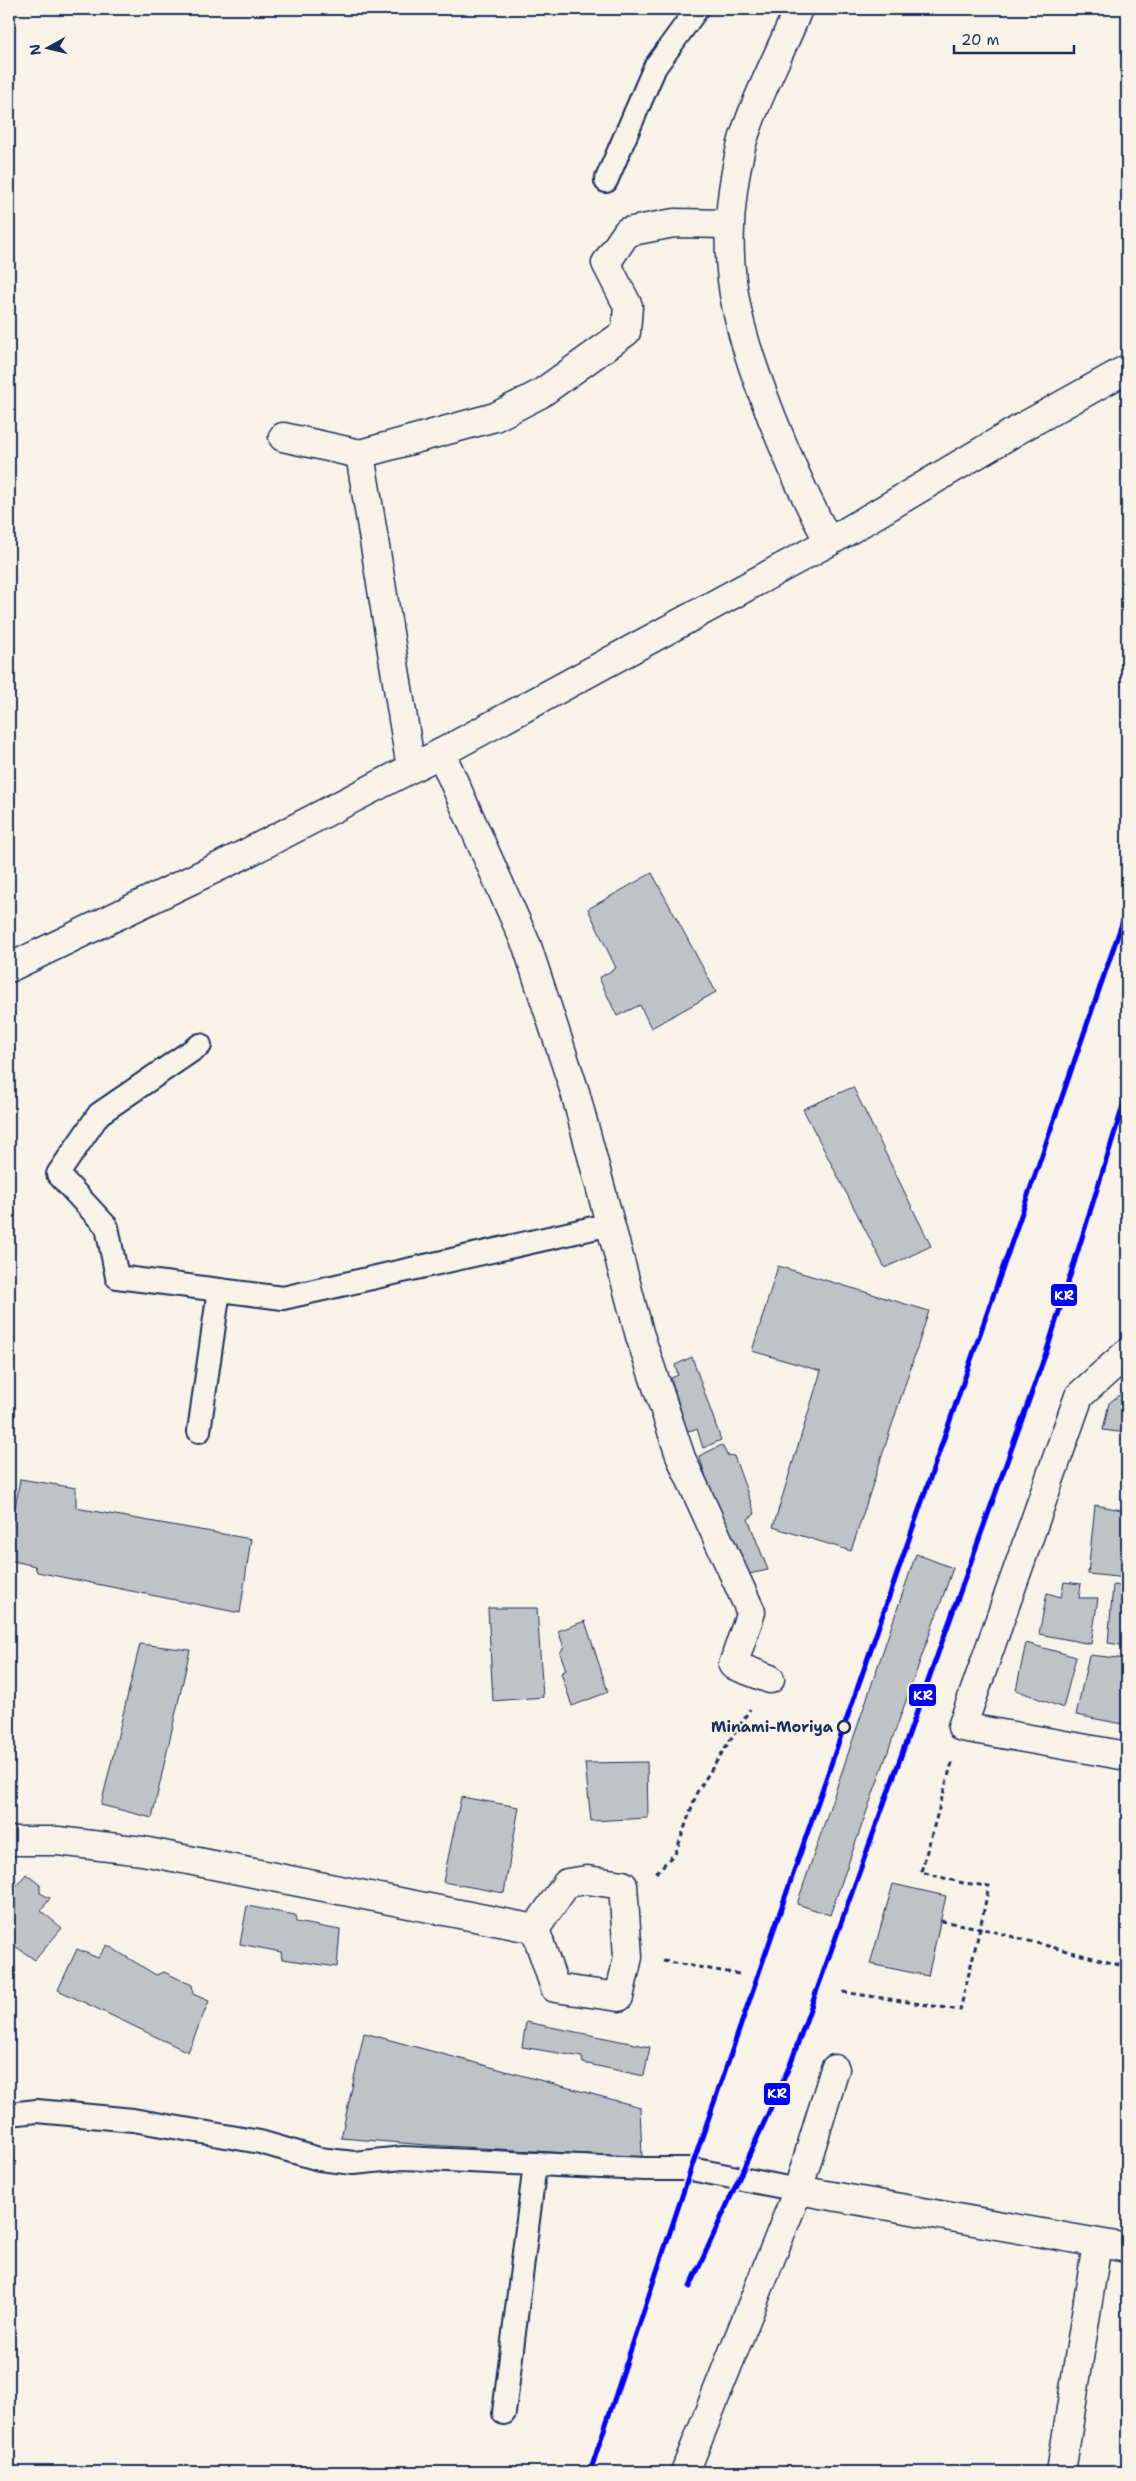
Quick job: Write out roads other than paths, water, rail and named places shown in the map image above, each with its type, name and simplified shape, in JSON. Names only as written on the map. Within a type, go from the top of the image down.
[{"type":"street","points":[[798,9],[745,131],[729,224],[730,274],[736,314],[750,362],[792,467],[829,542]]},
{"type":"street","points":[[283,437],[360,454],[495,417],[540,394],[626,332],[628,306],[606,263],[627,232],[674,223],[729,224]]},
{"type":"street","points":[[9,968],[247,853],[442,753],[829,542],[1021,428],[1127,369]]},
{"type":"street","points":[[360,454],[411,768]]},
{"type":"street","points":[[442,753],[526,946],[575,1092],[640,1336],[681,1458],[751,1612],[733,1665],[770,1679]]},
{"type":"street","points":[[1127,1353],[1079,1396],[962,1727],[1127,1756]]},
{"type":"street","points":[[9,1841],[58,1841],[143,1851],[535,1929]]},
{"type":"street","points":[[587,1880],[623,1885],[628,1957],[619,1997],[555,1988],[535,1929],[567,1882],[587,1880]]},
{"type":"street","points":[[685,2472],[798,2190],[835,2069]]},
{"type":"street","points":[[798,2190],[1127,2248]]},
{"type":"street","points":[[1062,2472],[1097,2244]]},
{"type":"lane","points":[[606,181],[655,67],[697,9]]},
{"type":"lane","points":[[200,1045],[99,1114],[58,1174],[107,1227],[117,1277],[283,1298],[611,1224]]},
{"type":"lane","points":[[200,1432],[219,1290]]},
{"type":"lane","points":[[9,2114],[37,2111],[133,2120],[260,2142],[319,2160],[354,2163],[402,2158],[645,2170],[691,2168],[798,2190]]},
{"type":"lane","points":[[504,2413],[535,2164]]},
{"type":"place","name":"Minami-Moriya","points":[[844,1727]]}]
